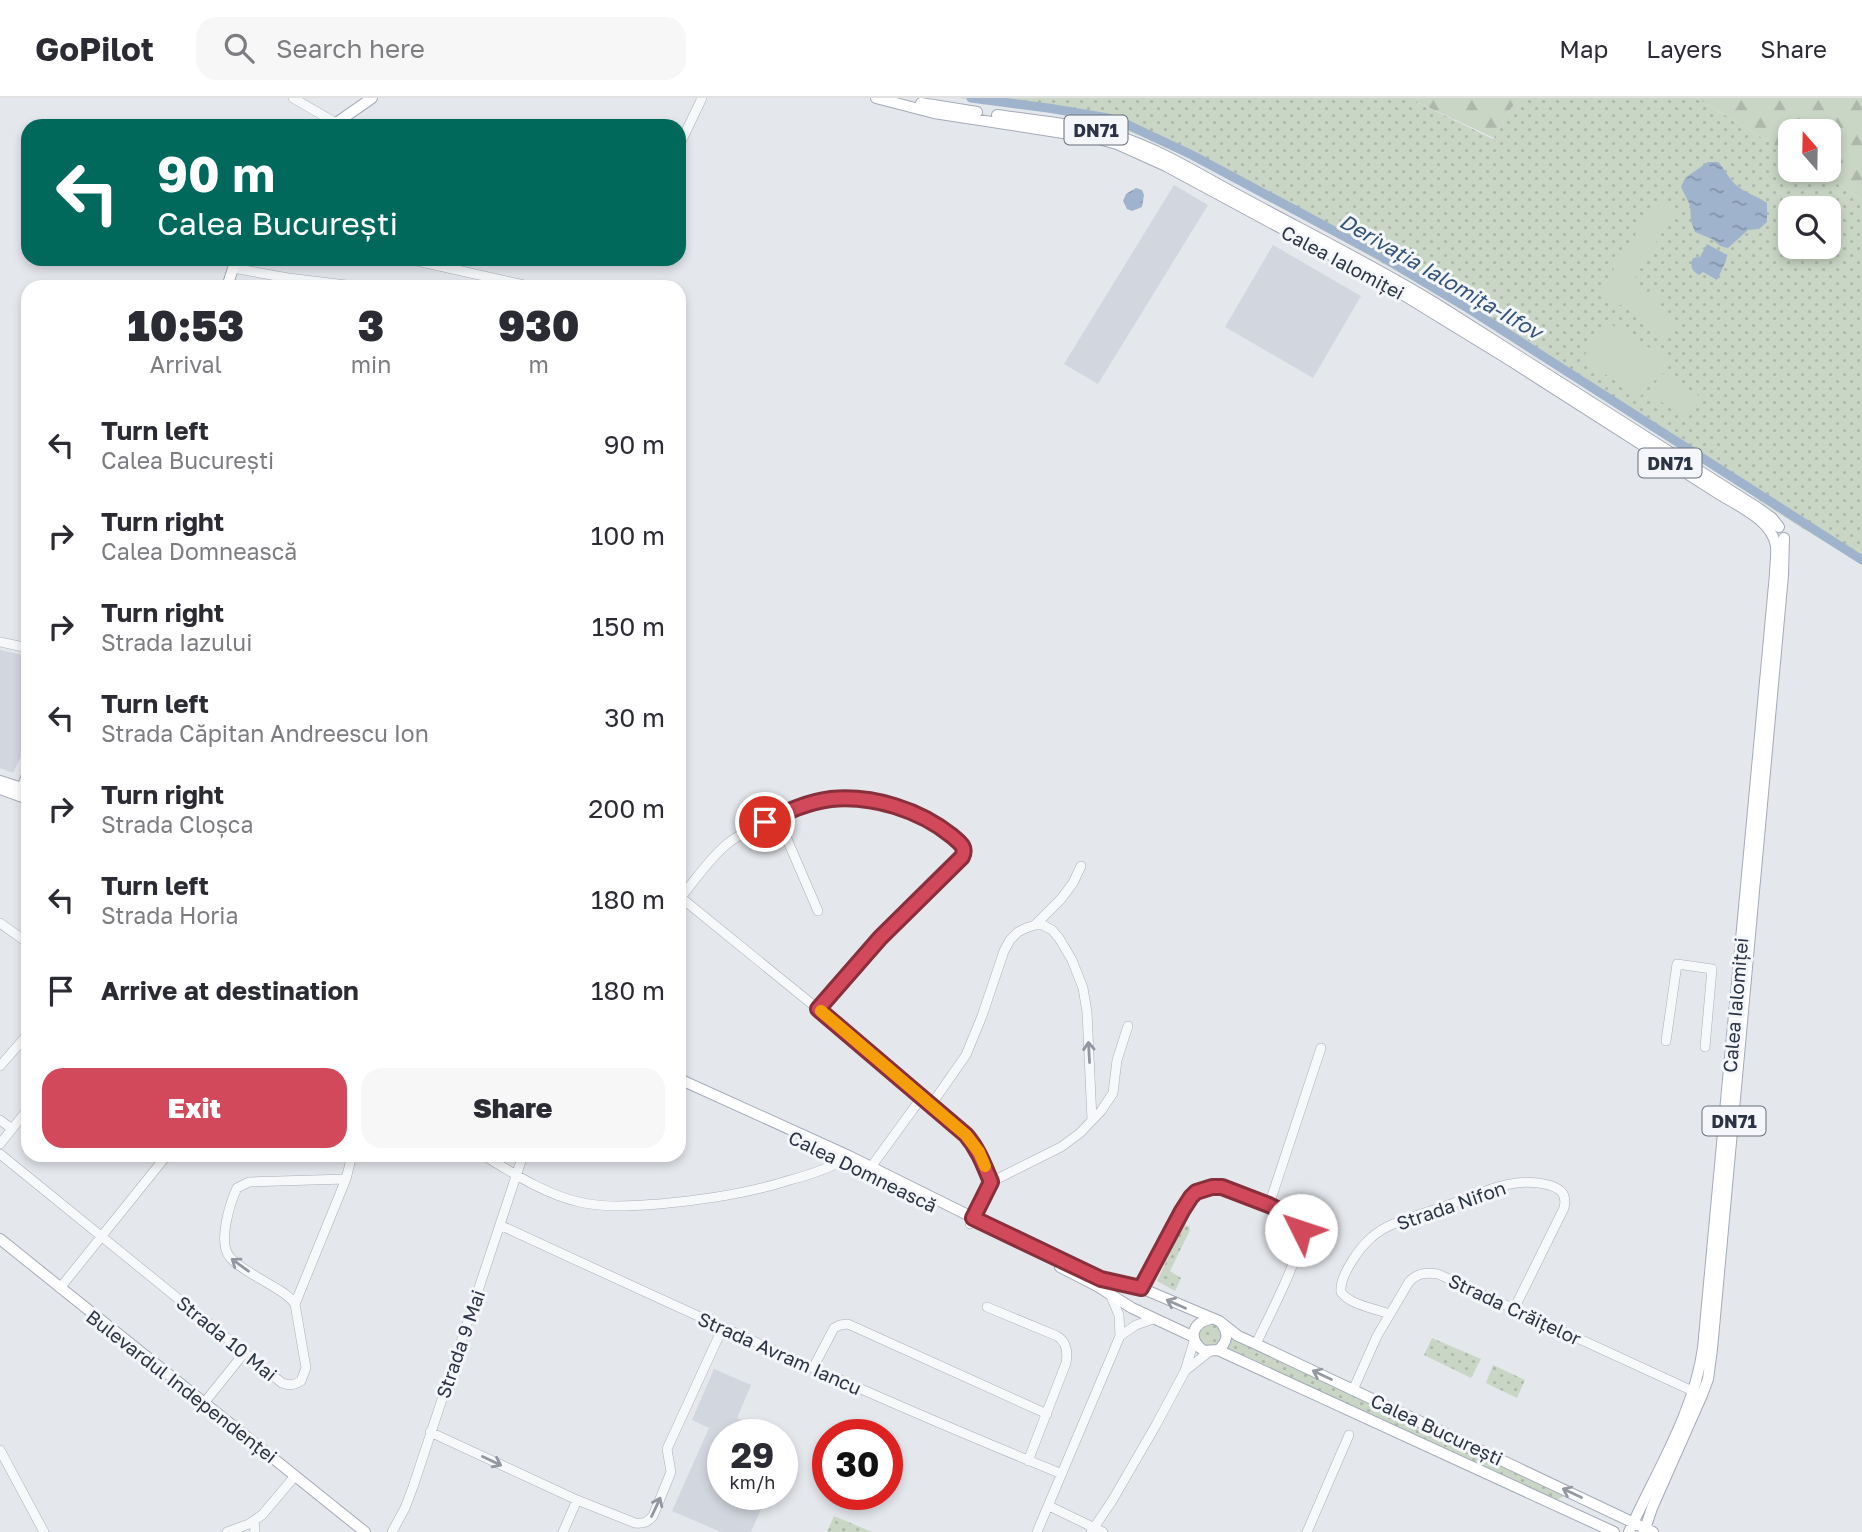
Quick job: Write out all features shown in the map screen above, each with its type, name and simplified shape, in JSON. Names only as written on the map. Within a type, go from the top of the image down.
[{"type":"main road","points":[[342,119],[372,98]]},
{"type":"main road","name":"Calea Ialomiței","points":[[876,98],[934,113],[1095,138],[1117,144],[1166,166],[1416,301],[1760,521],[1777,539]]},
{"type":"main road","name":"Calea Ialomiței","points":[[899,98],[1119,136],[1188,167],[1392,278],[1517,352],[1768,514],[1777,539],[1698,1393],[1647,1531]]},
{"type":"main road","points":[[0,780],[21,787]]},
{"type":"main road","points":[[0,789],[21,788]]},
{"type":"main road","name":"Calea Domnească","points":[[686,1082],[972,1221],[1101,1279],[1141,1288]]},
{"type":"main road","name":"Calea Domnească","points":[[686,1090],[871,1167],[1194,1339]]},
{"type":"main road","name":"Bulevardul Independenței","points":[[0,1240],[365,1532]]},
{"type":"main road","points":[[1141,1288],[1222,1324],[1226,1338],[1222,1347],[1213,1351],[1200,1349],[1194,1339],[1194,1332],[1200,1322],[1210,1319]]},
{"type":"main road","name":"Calea București","points":[[1222,1324],[1238,1336],[1631,1527],[1647,1531]]},
{"type":"main road","name":"Calea București","points":[[1213,1351],[1615,1532]]},
{"type":"main road","name":"Calea Ialomiței","points":[[1631,1527],[1698,1393]]},
{"type":"street","points":[[293,98],[330,119]]},
{"type":"street","points":[[686,131],[702,98]]},
{"type":"street","points":[[242,266],[305,280]]},
{"type":"street","points":[[434,266],[486,280]]},
{"type":"street","points":[[0,642],[21,646]]},
{"type":"street","points":[[686,890],[730,841],[777,816],[809,803],[831,799],[862,800],[890,805],[942,827],[961,844],[965,852],[962,857],[880,938],[818,1009]]},
{"type":"street","points":[[777,816],[818,911]]},
{"type":"street","points":[[1035,925],[1061,899],[1081,866]]},
{"type":"street","points":[[686,902],[818,1009],[966,1135],[979,1152],[991,1182]]},
{"type":"street","points":[[0,923],[21,938]]},
{"type":"street","points":[[931,1105],[967,1055],[1007,945],[1018,932],[1035,925],[1043,925],[1052,930],[1059,939],[1072,960],[1083,988],[1087,1012],[1092,1120]]},
{"type":"street","points":[[1666,1041],[1677,964],[1712,969],[1705,1047]]},
{"type":"street","points":[[972,1221],[991,1182],[1061,1147],[1080,1133],[1107,1103],[1112,1093],[1117,1060],[1128,1026]]},
{"type":"street","points":[[0,1066],[21,1042]]},
{"type":"street","points":[[1269,1205],[1321,1048]]},
{"type":"street","points":[[871,1167],[922,1097]]},
{"type":"street","points":[[0,1144],[21,1118]]},
{"type":"street","points":[[0,1120],[12,1129]]},
{"type":"street","name":"Strada 10 Mai","points":[[0,1154],[282,1383],[288,1385],[301,1381],[306,1368],[295,1304]]},
{"type":"street","points":[[495,1162],[516,1175],[578,1202],[616,1206],[696,1201],[734,1195],[808,1175],[845,1158]]},
{"type":"street","points":[[60,1288],[161,1162]]},
{"type":"street","points":[[346,1179],[249,1182],[237,1188],[231,1202],[225,1233],[226,1251],[230,1258],[285,1294],[295,1304],[346,1179],[350,1162]]},
{"type":"street","name":"Strada 9 Mai","points":[[392,1532],[413,1488],[521,1162]]},
{"type":"street","name":"Strada Nifon","points":[[1389,1314],[1345,1297],[1340,1287],[1348,1268],[1372,1237],[1394,1225],[1492,1188],[1542,1183],[1561,1191],[1566,1200],[1514,1309]]},
{"type":"street","points":[[1141,1288],[1182,1211],[1196,1192],[1222,1187],[1269,1205],[1295,1218],[1301,1230],[1301,1237],[1291,1267],[1256,1344]]},
{"type":"street","name":"Strada Avram Iancu","points":[[500,1225],[813,1368],[1062,1474]]},
{"type":"street","name":"Strada Crăițelor","points":[[1353,1390],[1389,1314],[1409,1282],[1414,1276],[1430,1272],[1698,1393]]},
{"type":"street","points":[[1037,1532],[1120,1336],[1119,1315],[1110,1294]]},
{"type":"street","points":[[988,1307],[1057,1336],[1064,1343],[1067,1354],[1066,1363],[1028,1461]]},
{"type":"street","points":[[1120,1336],[1153,1318]]},
{"type":"street","points":[[813,1368],[834,1328],[848,1324],[1047,1414]]},
{"type":"street","points":[[430,1433],[578,1500],[642,1524],[653,1516],[671,1472],[667,1449],[723,1327]]},
{"type":"street","points":[[1049,1506],[1096,1531],[1185,1371],[1194,1339]]},
{"type":"street","points":[[1185,1371],[1213,1351]]},
{"type":"street","points":[[204,1403],[245,1352]]},
{"type":"street","points":[[1307,1532],[1349,1435]]},
{"type":"street","points":[[0,1450],[44,1532]]},
{"type":"street","points":[[227,1532],[262,1516],[295,1476]]},
{"type":"street","points":[[563,1532],[578,1500]]},
{"type":"street","points":[[254,1521],[255,1532]]},
{"type":"shaded area","points":[[1174,185],[1208,205],[1098,384],[1064,364]]},
{"type":"shaded area","points":[[1273,245],[1361,296],[1313,378],[1225,327]]},
{"type":"shaded area","points":[[0,650],[21,654],[21,756],[13,773],[0,768]]},
{"type":"shaded area","points":[[714,1369],[751,1385],[737,1418],[739,1419],[707,1419],[707,1427],[692,1420]]},
{"type":"shaded area","points":[[707,1432],[707,1510],[761,1510],[751,1532],[721,1532],[672,1511]]},
{"type":"green space","points":[[957,98],[1416,98],[1417,102],[1493,139],[1511,108],[1522,98],[1697,98],[1778,148],[1778,182],[1834,182],[1862,199],[1862,565],[1586,387],[1469,314],[1350,245],[1155,142],[1108,124],[1033,107]]},
{"type":"green space","points":[[1416,98],[1522,98],[1511,108],[1494,138],[1417,102]]},
{"type":"green space","points":[[1697,98],[1862,98],[1862,199],[1834,182],[1841,182],[1841,119],[1778,119],[1778,148]]},
{"type":"green space","points":[[1658,199],[1675,211],[1633,281],[1638,287],[1638,294],[1645,297],[1651,289],[1665,298],[1661,311],[1676,321],[1666,338],[1642,323],[1641,317],[1621,305],[1612,305],[1602,297],[1601,292]]},
{"type":"green space","points":[[1607,322],[1666,358],[1640,397],[1582,359]]},
{"type":"green space","points":[[1662,373],[1701,397],[1688,418],[1648,394]]},
{"type":"green space","points":[[1183,1225],[1189,1226],[1190,1230],[1170,1271],[1181,1278],[1175,1291],[1157,1281]]},
{"type":"green space","points":[[1210,1324],[1218,1327],[1221,1335],[1218,1343],[1210,1346],[1202,1343],[1199,1335],[1202,1327]]},
{"type":"green space","points":[[1230,1337],[1564,1496],[1554,1501],[1226,1347]]},
{"type":"green space","points":[[1432,1338],[1481,1359],[1471,1378],[1424,1355]]},
{"type":"green space","points":[[1493,1365],[1525,1380],[1517,1398],[1486,1383]]},
{"type":"green space","points":[[834,1516],[872,1532],[827,1532]]},
{"type":"water","points":[[1708,162],[1718,162],[1736,185],[1767,203],[1767,222],[1759,229],[1748,230],[1728,248],[1695,232],[1690,205],[1681,187],[1685,178]]},
{"type":"water","points":[[1136,188],[1142,190],[1144,195],[1142,207],[1132,211],[1127,209],[1123,201],[1126,194]]},
{"type":"water","points":[[1707,244],[1727,255],[1717,280],[1703,272],[1699,275],[1692,268],[1693,258],[1700,257]]},
{"type":"waterway","name":"Derivația Ialomița-Ilfov","points":[[971,98],[1108,118],[1192,155],[1379,255],[1469,309],[1862,560]]},
{"type":"slow traffic","points":[[821,1011],[966,1135],[979,1152],[985,1166]]},
{"type":"route","points":[[765,822],[809,803],[831,799],[862,800],[915,813],[942,827],[964,848],[962,857],[880,938],[818,1009],[973,1143],[991,1182],[973,1218],[1101,1279],[1141,1288],[1182,1211],[1196,1192],[1212,1187],[1233,1190],[1295,1218],[1301,1230]]}]
